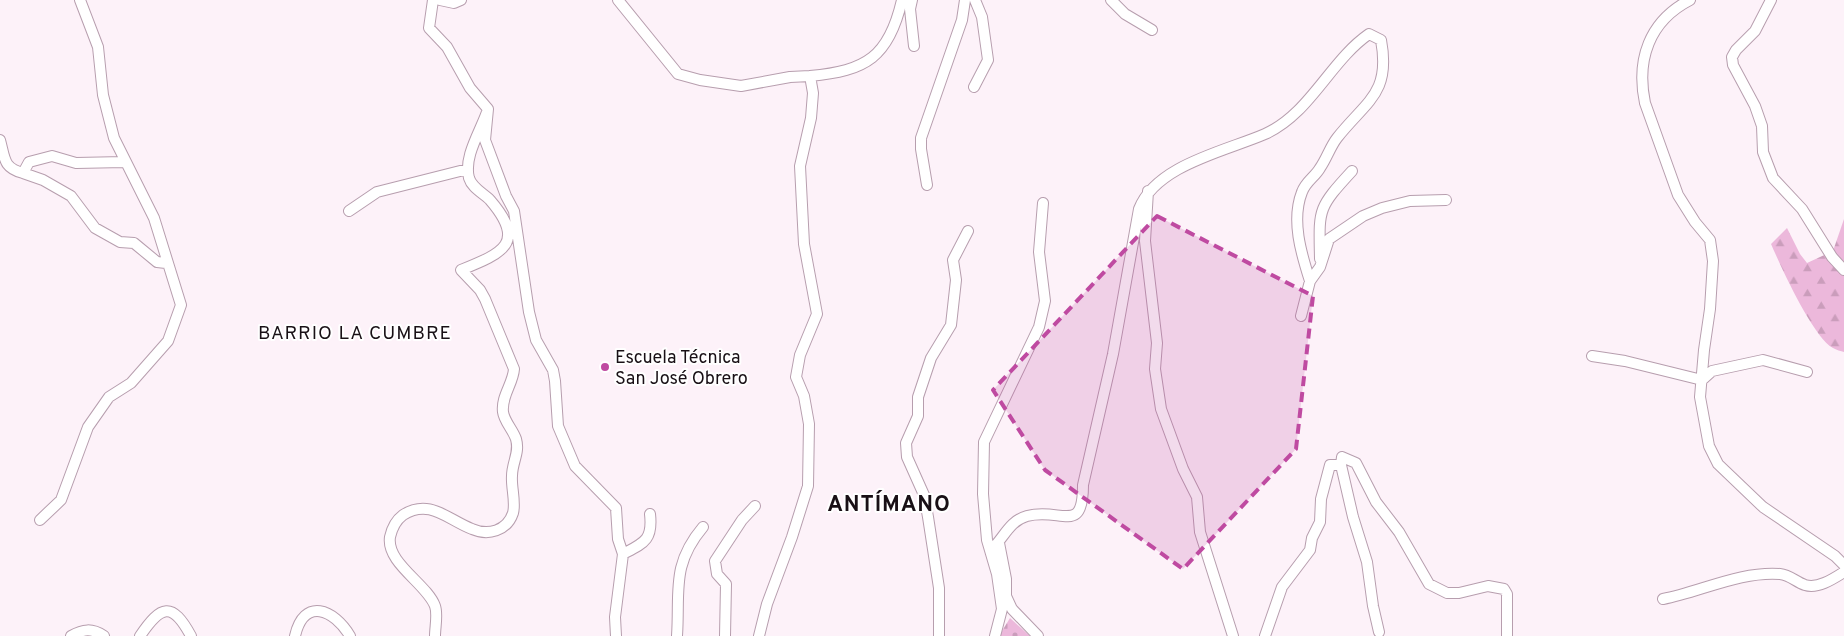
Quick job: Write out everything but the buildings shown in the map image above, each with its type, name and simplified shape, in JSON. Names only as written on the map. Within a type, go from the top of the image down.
[{"type":"street","points":[[40,520],[61,500],[88,427],[108,397],[131,383],[168,341],[181,305],[166,263],[154,218],[124,162],[114,138],[103,95],[98,47],[80,0]]},
{"type":"street","points":[[433,0],[429,28],[447,47],[470,88],[488,109],[485,140],[506,196],[514,211],[529,312],[536,340],[556,381],[558,426],[575,466],[616,508],[618,539],[622,554],[615,617],[616,636]]},
{"type":"street","points":[[440,0],[454,3],[461,0]]},
{"type":"street","points":[[618,0],[678,74],[700,80],[741,86],[790,77],[851,71],[872,58],[886,42],[898,16],[902,0]]},
{"type":"street","points":[[912,0],[910,9],[914,46]]},
{"type":"street","points":[[927,185],[921,138],[962,20],[965,0]]},
{"type":"street","points":[[974,87],[988,60],[984,26],[975,0]]},
{"type":"street","points":[[1111,0],[1125,14],[1152,30]]},
{"type":"street","points":[[1690,0],[1675,4],[1655,28],[1648,45],[1642,89],[1645,104],[1678,195],[1695,222],[1710,240],[1713,261],[1700,397],[1703,424],[1709,446],[1718,464],[1763,507],[1844,565]]},
{"type":"street","points":[[1771,0],[1755,31],[1736,50],[1732,57],[1733,65],[1755,106],[1762,126],[1763,152],[1774,178],[1802,210],[1832,257],[1844,270]]},
{"type":"street","points":[[995,636],[1002,609],[995,547],[1009,526],[1026,516],[1048,514],[1072,516],[1078,514],[1083,506],[1083,485],[1113,354],[1139,209],[1148,190],[1179,170],[1282,124],[1316,90],[1356,43],[1369,34],[1381,40],[1382,82],[1377,92],[1336,139],[1319,170],[1308,181],[1302,192],[1298,210],[1299,243],[1310,281]]},
{"type":"street","points":[[758,636],[767,604],[792,537],[808,486],[809,424],[804,396],[796,376],[800,355],[817,314],[804,244],[800,166],[811,118],[813,93],[810,76]]},
{"type":"street","points":[[435,636],[434,605],[403,568],[393,552],[390,540],[392,529],[398,519],[408,512],[421,508],[438,510],[472,529],[486,533],[496,531],[506,525],[513,513],[511,477],[518,451],[511,427],[503,415],[503,404],[513,380],[514,369],[485,299],[480,290],[461,270],[480,262],[504,248],[509,236],[507,222],[489,200],[471,183],[468,169],[475,138],[488,109]]},
{"type":"street","points":[[0,140],[7,165],[12,170],[43,180],[71,196],[95,228],[120,242],[134,243],[157,262],[166,263]]},
{"type":"street","points":[[23,174],[29,162],[52,156],[76,163],[124,162]]},
{"type":"street","points":[[349,211],[377,192],[468,169]]},
{"type":"street","points":[[1320,267],[1319,218],[1322,207],[1332,192],[1352,171]]},
{"type":"street","points":[[1148,190],[1145,241],[1157,343],[1155,369],[1161,409],[1183,469],[1197,497],[1200,532],[1233,636]]},
{"type":"street","points":[[1301,316],[1310,281],[1320,267],[1329,239],[1363,216],[1382,208],[1410,201],[1446,200]]},
{"type":"street","points":[[1038,636],[1012,609],[1006,596],[1006,578],[995,547],[987,540],[984,494],[984,442],[1039,327],[1045,301],[1039,252],[1043,203]]},
{"type":"street","points":[[940,636],[939,588],[924,495],[907,457],[906,443],[918,416],[918,397],[928,367],[951,324],[956,280],[953,260],[968,231]]},
{"type":"street","points":[[1592,356],[1624,361],[1702,380]]},
{"type":"street","points":[[1702,380],[1712,370],[1764,360],[1807,372]]},
{"type":"street","points":[[1379,632],[1368,562],[1353,517],[1342,457],[1356,462],[1376,502],[1399,532],[1430,584],[1447,593],[1459,593],[1488,586],[1504,589],[1507,594],[1507,636]]},
{"type":"street","points":[[1265,636],[1282,587],[1310,550],[1312,538],[1320,522],[1321,499],[1330,465],[1342,465]]},
{"type":"street","points":[[725,636],[726,584],[717,574],[715,561],[742,520],[755,506]]},
{"type":"street","points":[[622,554],[639,546],[648,539],[651,524],[650,514]]},
{"type":"street","points":[[677,636],[679,566],[693,538],[703,527]]},
{"type":"street","points":[[1662,599],[1685,595],[1708,586],[1771,574],[1782,574],[1812,586],[1831,580],[1844,572]]},
{"type":"street","points":[[295,636],[301,618],[307,613],[316,610],[330,614],[350,636]]},
{"type":"street","points":[[140,636],[152,619],[166,612],[174,612],[181,617],[191,636]]},
{"type":"street","points":[[71,636],[87,630],[96,631],[104,636]]},
{"type":"highlighted area","points":[[1157,216],[1313,296],[1296,449],[1183,569],[1045,470],[993,390]]},
{"type":"green space","points":[[1844,219],[1844,352],[1833,348],[1816,330],[1798,300],[1771,244],[1787,228],[1800,254],[1807,263],[1833,251]]},
{"type":"green space","points":[[1010,618],[1030,636],[999,636]]},
{"type":"place","name":"Escuela Técnica San José Obrero","points":[[605,367]]},
{"type":"district","name":"BARRIO LA CUMBRE","points":[[355,332]]},
{"type":"district","name":"ANTÍMANO","points":[[889,503]]}]
